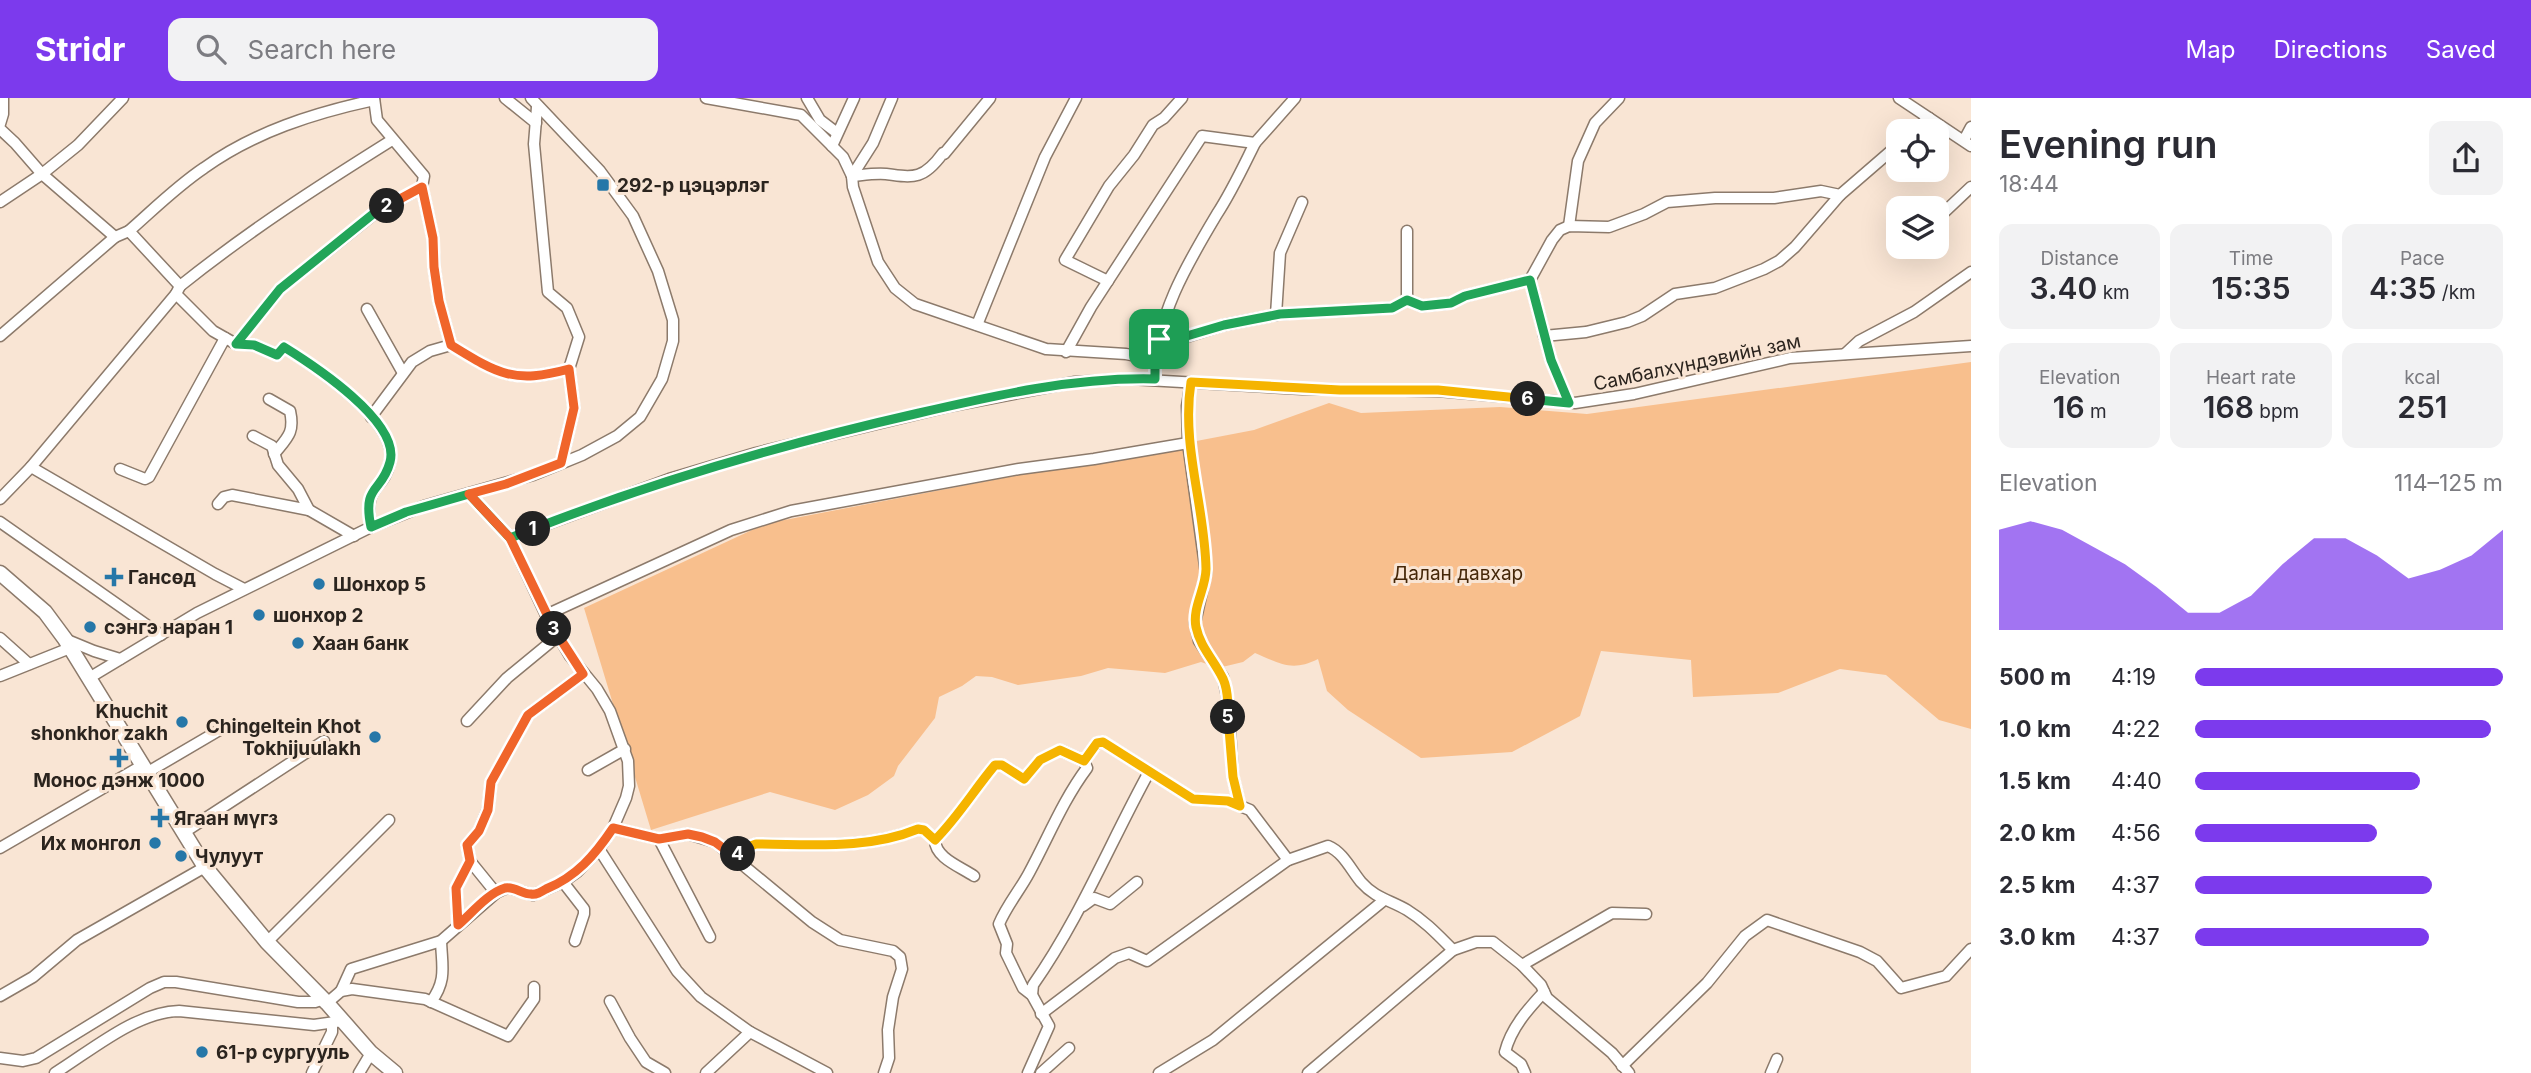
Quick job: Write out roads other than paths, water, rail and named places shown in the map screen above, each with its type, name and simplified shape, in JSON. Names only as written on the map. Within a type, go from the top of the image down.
[{"type":"main road","points":[[0,573],[45,612],[67,643],[205,867],[267,942],[325,1001],[337,1022],[395,1073]]},
{"type":"street","points":[[3,98],[0,127],[43,174],[115,237]]},
{"type":"street","points":[[0,202],[43,174],[78,145],[123,98]]},
{"type":"street","points":[[505,98],[536,123]]},
{"type":"street","points":[[706,98],[799,114],[832,146],[843,158],[852,176],[873,250],[895,288],[915,304],[1029,345],[1066,352],[1126,354],[1155,360]]},
{"type":"street","points":[[807,98],[820,120],[837,133]]},
{"type":"street","points":[[832,146],[854,98]]},
{"type":"street","points":[[852,176],[873,143],[892,98]]},
{"type":"street","points":[[852,176],[884,174],[914,178],[944,154],[990,98]]},
{"type":"street","points":[[978,325],[1045,157],[1076,98]]},
{"type":"street","points":[[1108,281],[1065,260],[1109,186],[1134,155],[1153,125],[1164,118],[1182,98]]},
{"type":"street","points":[[1155,379],[1159,339],[1190,261],[1237,180],[1255,142],[1295,98]]},
{"type":"street","points":[[1569,226],[1578,161],[1595,123],[1619,98]]},
{"type":"street","points":[[1899,98],[1967,143],[1971,127]]},
{"type":"street","points":[[0,335],[115,237],[129,231],[204,168],[248,142],[324,111],[374,99],[377,120],[424,176],[422,187],[433,238],[439,301],[451,345],[491,369],[518,377],[543,376],[569,369]]},
{"type":"street","points":[[534,103],[534,144],[548,292],[566,309],[579,337],[569,369],[574,408],[561,463]]},
{"type":"street","points":[[89,678],[197,613],[371,527],[406,512],[506,484],[561,463],[617,436],[640,417],[656,393],[667,367],[673,341],[673,320],[658,271],[633,216],[600,171],[552,118],[534,103]]},
{"type":"street","points":[[1066,352],[1108,281],[1202,136],[1255,142]]},
{"type":"street","points":[[0,499],[31,467],[178,290],[233,244],[304,194],[392,140]]},
{"type":"street","points":[[1544,336],[1586,332],[1627,322],[1642,316],[1675,294],[1715,288],[1764,269],[1779,261],[1795,247],[1840,195],[1886,155]]},
{"type":"street","points":[[236,344],[280,289],[373,214],[422,187]]},
{"type":"street","points":[[1949,208],[1971,187]]},
{"type":"street","points":[[1569,403],[1551,360],[1530,280],[1560,230],[1569,226],[1609,227],[1667,202],[1715,198],[1774,198],[1821,191],[1840,195]]},
{"type":"street","points":[[1276,315],[1280,253],[1302,202]]},
{"type":"street","points":[[129,231],[212,331],[236,344],[254,345],[277,355],[284,347],[319,369],[357,399],[383,434],[392,454],[388,469],[369,500],[371,527]]},
{"type":"street","points":[[1407,231],[1407,300]]},
{"type":"street","points":[[1845,354],[1859,341],[1914,312],[1971,272]]},
{"type":"street","points":[[1159,339],[1180,338],[1224,325],[1276,315],[1392,308],[1407,300],[1422,306],[1451,303],[1465,296],[1530,280]]},
{"type":"street","points":[[366,310],[403,373]]},
{"type":"street","points":[[120,469],[145,479],[149,477],[225,338]]},
{"type":"street","points":[[371,417],[412,362],[430,351],[451,345]]},
{"type":"street","name":"Самбалхүндэвийн зам","points":[[510,538],[668,479],[835,433],[1053,385],[1155,379],[1340,390],[1438,390],[1569,403],[1634,394],[1775,360],[1971,346]]},
{"type":"street","points":[[1191,382],[1187,406],[1188,443],[1206,573],[1195,623],[1199,641],[1223,677],[1228,701],[1233,777],[1240,806]]},
{"type":"street","points":[[269,399],[290,411],[292,419],[292,429],[274,454]]},
{"type":"street","points":[[253,436],[272,446],[278,465],[298,489],[309,510]]},
{"type":"street","points":[[546,615],[731,530],[791,511],[1007,471],[1188,443]]},
{"type":"street","points":[[31,467],[215,575],[244,589]]},
{"type":"street","points":[[341,991],[348,972],[354,967],[441,941],[496,892],[510,888],[533,895],[563,882],[599,849],[613,828],[629,786],[625,749],[610,711],[558,636],[510,538],[469,494]]},
{"type":"street","points":[[218,504],[224,497],[232,495],[309,510],[354,536]]},
{"type":"street","points":[[0,522],[161,635]]},
{"type":"street","points":[[467,721],[507,678],[558,636]]},
{"type":"street","points":[[0,638],[29,664]]},
{"type":"street","points":[[0,676],[67,643],[120,659]]},
{"type":"street","points":[[496,892],[470,861],[467,845],[479,831],[488,810],[491,782],[528,715],[583,674]]},
{"type":"street","points":[[0,848],[223,728]]},
{"type":"street","points":[[183,833],[324,741]]},
{"type":"street","points":[[1084,761],[1097,743],[1103,742],[1193,799],[1228,801],[1250,810],[1288,860]]},
{"type":"street","points":[[588,770],[625,749]]},
{"type":"street","points":[[974,876],[939,853],[935,840],[954,821],[975,788],[995,765],[1002,765],[1024,779],[1040,760],[1060,750],[1084,761],[1087,768],[1048,832],[1029,874],[1005,909],[999,924],[1007,944],[1006,953],[1023,988],[1032,995],[1049,1026],[1028,1073]]},
{"type":"street","points":[[1032,995],[1033,985],[1081,908],[1126,813],[1149,772]]},
{"type":"street","points":[[267,942],[389,820]]},
{"type":"street","points":[[613,828],[659,839],[688,834],[715,842],[812,922],[840,940],[885,948],[900,957],[902,969],[893,997],[888,1030],[889,1058],[884,1073]]},
{"type":"street","points":[[735,857],[745,848],[756,844],[851,845],[884,840],[918,829],[924,830],[935,840]]},
{"type":"street","points":[[659,839],[710,937]]},
{"type":"street","points":[[1041,1014],[1115,958],[1129,953],[1147,961],[1288,860],[1328,846],[1336,849],[1363,884],[1383,901],[1395,904],[1427,923],[1453,950]]},
{"type":"street","points":[[599,849],[683,979],[712,1006],[750,1032],[827,1073]]},
{"type":"street","points":[[458,925],[456,888],[470,861]]},
{"type":"street","points":[[0,996],[33,977],[77,940],[205,867]]},
{"type":"street","points":[[563,882],[584,909],[575,941]]},
{"type":"street","points":[[1081,908],[1094,898],[1110,904],[1137,882]]},
{"type":"street","points":[[1159,1073],[1213,1040],[1383,901]]},
{"type":"street","points":[[1522,965],[1612,913],[1646,914]]},
{"type":"street","points":[[1308,1073],[1453,950],[1476,942],[1493,942],[1522,965],[1541,985],[1547,998],[1612,1054],[1625,1070],[1707,983],[1745,936],[1767,920],[1877,961],[1901,988],[1946,976],[1971,949]]},
{"type":"street","points":[[431,1002],[441,989],[443,980],[441,941]]},
{"type":"street","points":[[0,1058],[23,1061],[36,1058],[164,982],[298,1002],[325,1001],[341,991],[359,989],[431,1002],[508,1036],[534,999],[534,987]]},
{"type":"street","points":[[1525,1073],[1521,1064],[1505,1052],[1523,1014],[1544,992]]},
{"type":"street","points":[[610,1001],[646,1062],[664,1073]]},
{"type":"street","points":[[55,1073],[138,1021],[162,1012],[179,1011],[314,1025],[337,1022]]},
{"type":"street","points":[[312,1073],[337,1022]]},
{"type":"street","points":[[706,1073],[750,1032]]},
{"type":"street","points":[[1041,1073],[1069,1048]]},
{"type":"street","points":[[359,1073],[371,1053]]},
{"type":"street","points":[[1771,1073],[1777,1059]]},
{"type":"place","name":"292-р цэцэрлэг","points":[[603,185]]},
{"type":"place","name":"Гансөд","points":[[114,577]]},
{"type":"place","name":"Шонхор 5","points":[[319,584]]},
{"type":"place","name":"шонхор 2","points":[[259,615]]},
{"type":"place","name":"сэнгэ наран 1","points":[[90,627]]},
{"type":"place","name":"Хаан банк","points":[[298,643]]},
{"type":"place","name":"Khuchit shonkhor zakh","points":[[182,722]]},
{"type":"place","name":"Chingeltein Khot Tokhijuulakh","points":[[375,737]]},
{"type":"place","name":"Монос дэнж 1000","points":[[119,758]]},
{"type":"place","name":"Ягаан мүгз","points":[[160,818]]},
{"type":"place","name":"Их монгол","points":[[155,843]]},
{"type":"place","name":"Чулуут","points":[[181,856]]},
{"type":"place","name":"61-р сургууль","points":[[202,1052]]},
{"type":"park label","name":"Далан давхар","points":[[1458,573]]}]
